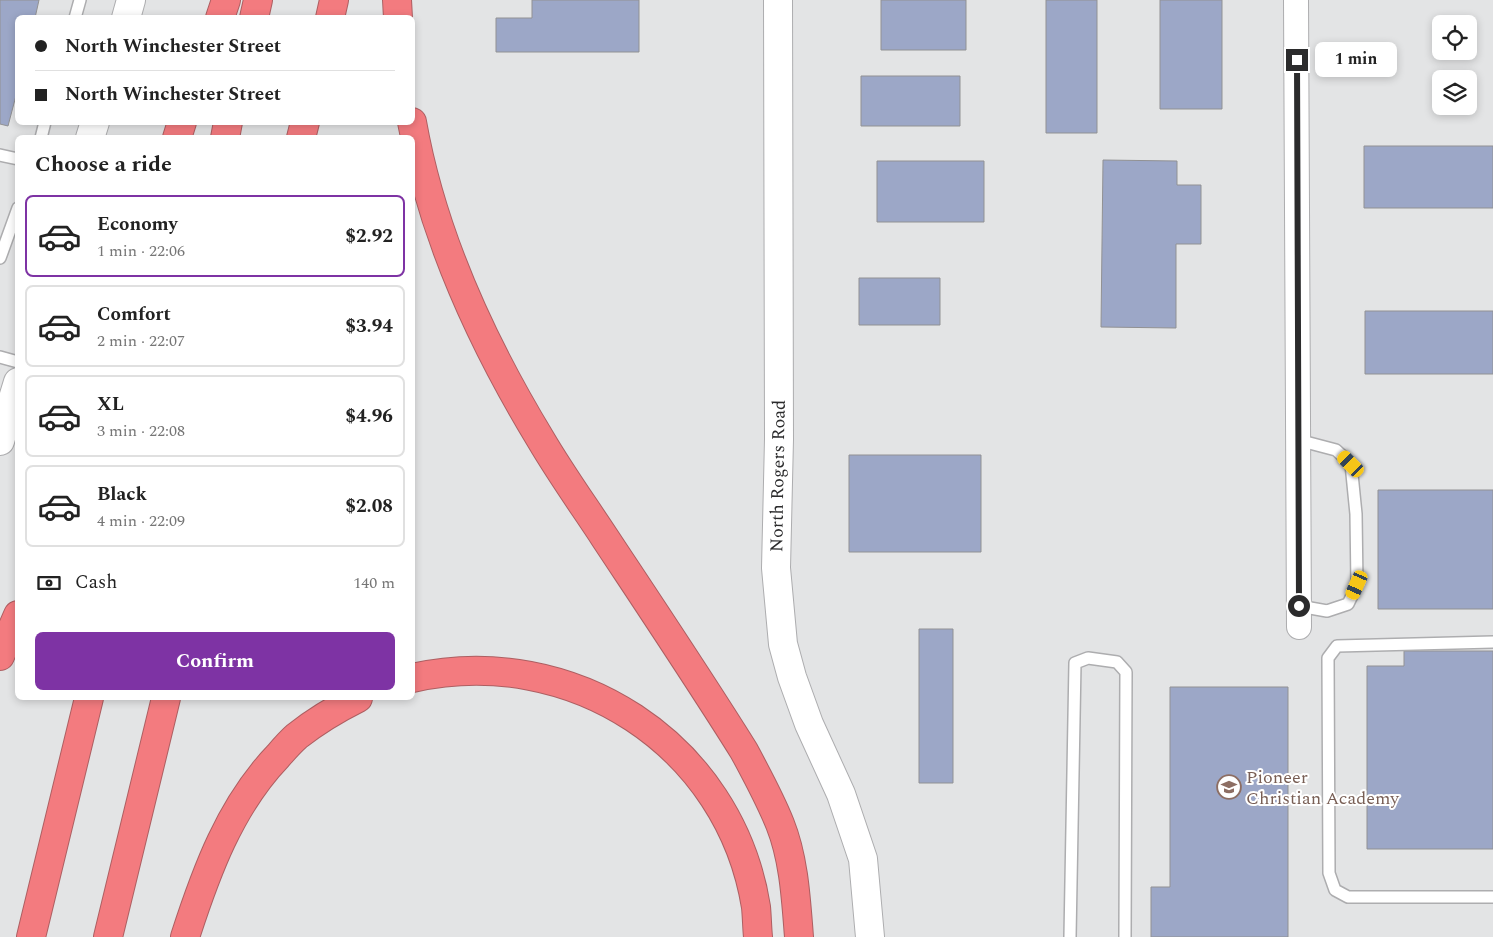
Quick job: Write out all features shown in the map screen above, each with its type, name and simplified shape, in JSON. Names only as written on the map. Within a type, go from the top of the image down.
[{"type":"highway","points":[[221,15],[226,0]]},
{"type":"highway","points":[[255,15],[258,0]]},
{"type":"highway","points":[[331,15],[334,0]]},
{"type":"highway","points":[[397,0],[398,15]]},
{"type":"highway","points":[[415,136],[426,186],[444,238],[482,332],[505,378],[541,441],[744,751],[762,785],[780,825],[789,856],[796,892],[800,937]]},
{"type":"highway","points":[[0,656],[15,623]]},
{"type":"highway","points":[[415,677],[429,674],[465,671],[497,671],[536,677],[575,687],[608,702],[638,720],[668,744],[693,769],[715,801],[734,835],[748,872],[756,907],[758,937]]},
{"type":"highway","points":[[31,937],[89,700]]},
{"type":"highway","points":[[108,937],[166,700]]},
{"type":"highway","points":[[185,937],[200,891],[219,844],[238,807],[266,768],[295,737],[331,712],[354,700]]},
{"type":"street","points":[[127,15],[131,0]]},
{"type":"street","name":"North Rogers Road","points":[[778,0],[779,439],[776,568],[783,644],[792,677],[809,724],[841,794],[863,859],[870,937]]},
{"type":"street","points":[[1296,0],[1299,617]]},
{"type":"street","points":[[0,441],[15,392]]},
{"type":"lane","points":[[76,15],[80,0]]},
{"type":"lane","points":[[0,155],[15,158]]},
{"type":"lane","points":[[0,258],[15,216]]},
{"type":"lane","points":[[0,357],[15,361]]},
{"type":"lane","points":[[1298,440],[1336,450],[1351,464],[1356,514],[1357,585],[1348,604],[1299,617]]},
{"type":"lane","points":[[1493,642],[1337,646],[1328,658],[1329,873],[1335,890],[1348,897],[1493,897]]},
{"type":"lane","points":[[1070,937],[1075,663],[1088,658],[1117,662],[1126,672],[1125,937]]},
{"type":"building","points":[[0,0],[39,0],[36,15],[15,15],[15,99],[8,126],[0,124]]},
{"type":"building","points":[[532,0],[639,0],[639,52],[496,52],[496,18],[532,18]]},
{"type":"building","points":[[881,0],[966,0],[966,50],[881,50]]},
{"type":"building","points":[[1046,0],[1097,0],[1097,133],[1046,133]]},
{"type":"building","points":[[1160,0],[1222,0],[1222,109],[1160,109]]},
{"type":"building","points":[[861,76],[960,76],[960,126],[861,126]]},
{"type":"building","points":[[1364,146],[1493,146],[1493,208],[1364,208]]},
{"type":"building","points":[[1103,160],[1177,161],[1177,185],[1201,185],[1201,244],[1176,244],[1176,328],[1101,327]]},
{"type":"building","points":[[877,161],[984,161],[984,222],[877,222]]},
{"type":"building","points":[[859,278],[940,278],[940,325],[859,325]]},
{"type":"building","points":[[1365,311],[1493,311],[1493,374],[1365,374]]},
{"type":"building","points":[[849,455],[981,455],[981,552],[849,552]]},
{"type":"building","points":[[1378,490],[1493,490],[1493,609],[1378,609]]},
{"type":"building","points":[[919,629],[953,629],[953,783],[919,783]]},
{"type":"building","points":[[1404,651],[1493,651],[1493,849],[1367,849],[1367,666],[1404,666]]},
{"type":"building","name":"Pioneer Christian Academy","points":[[1170,687],[1288,687],[1288,937],[1151,937],[1151,887],[1170,887]]},
{"type":"place","name":"Pioneer Christian Academy","points":[[1229,787]]},
{"type":"route","points":[[1297,60],[1299,606]]}]
